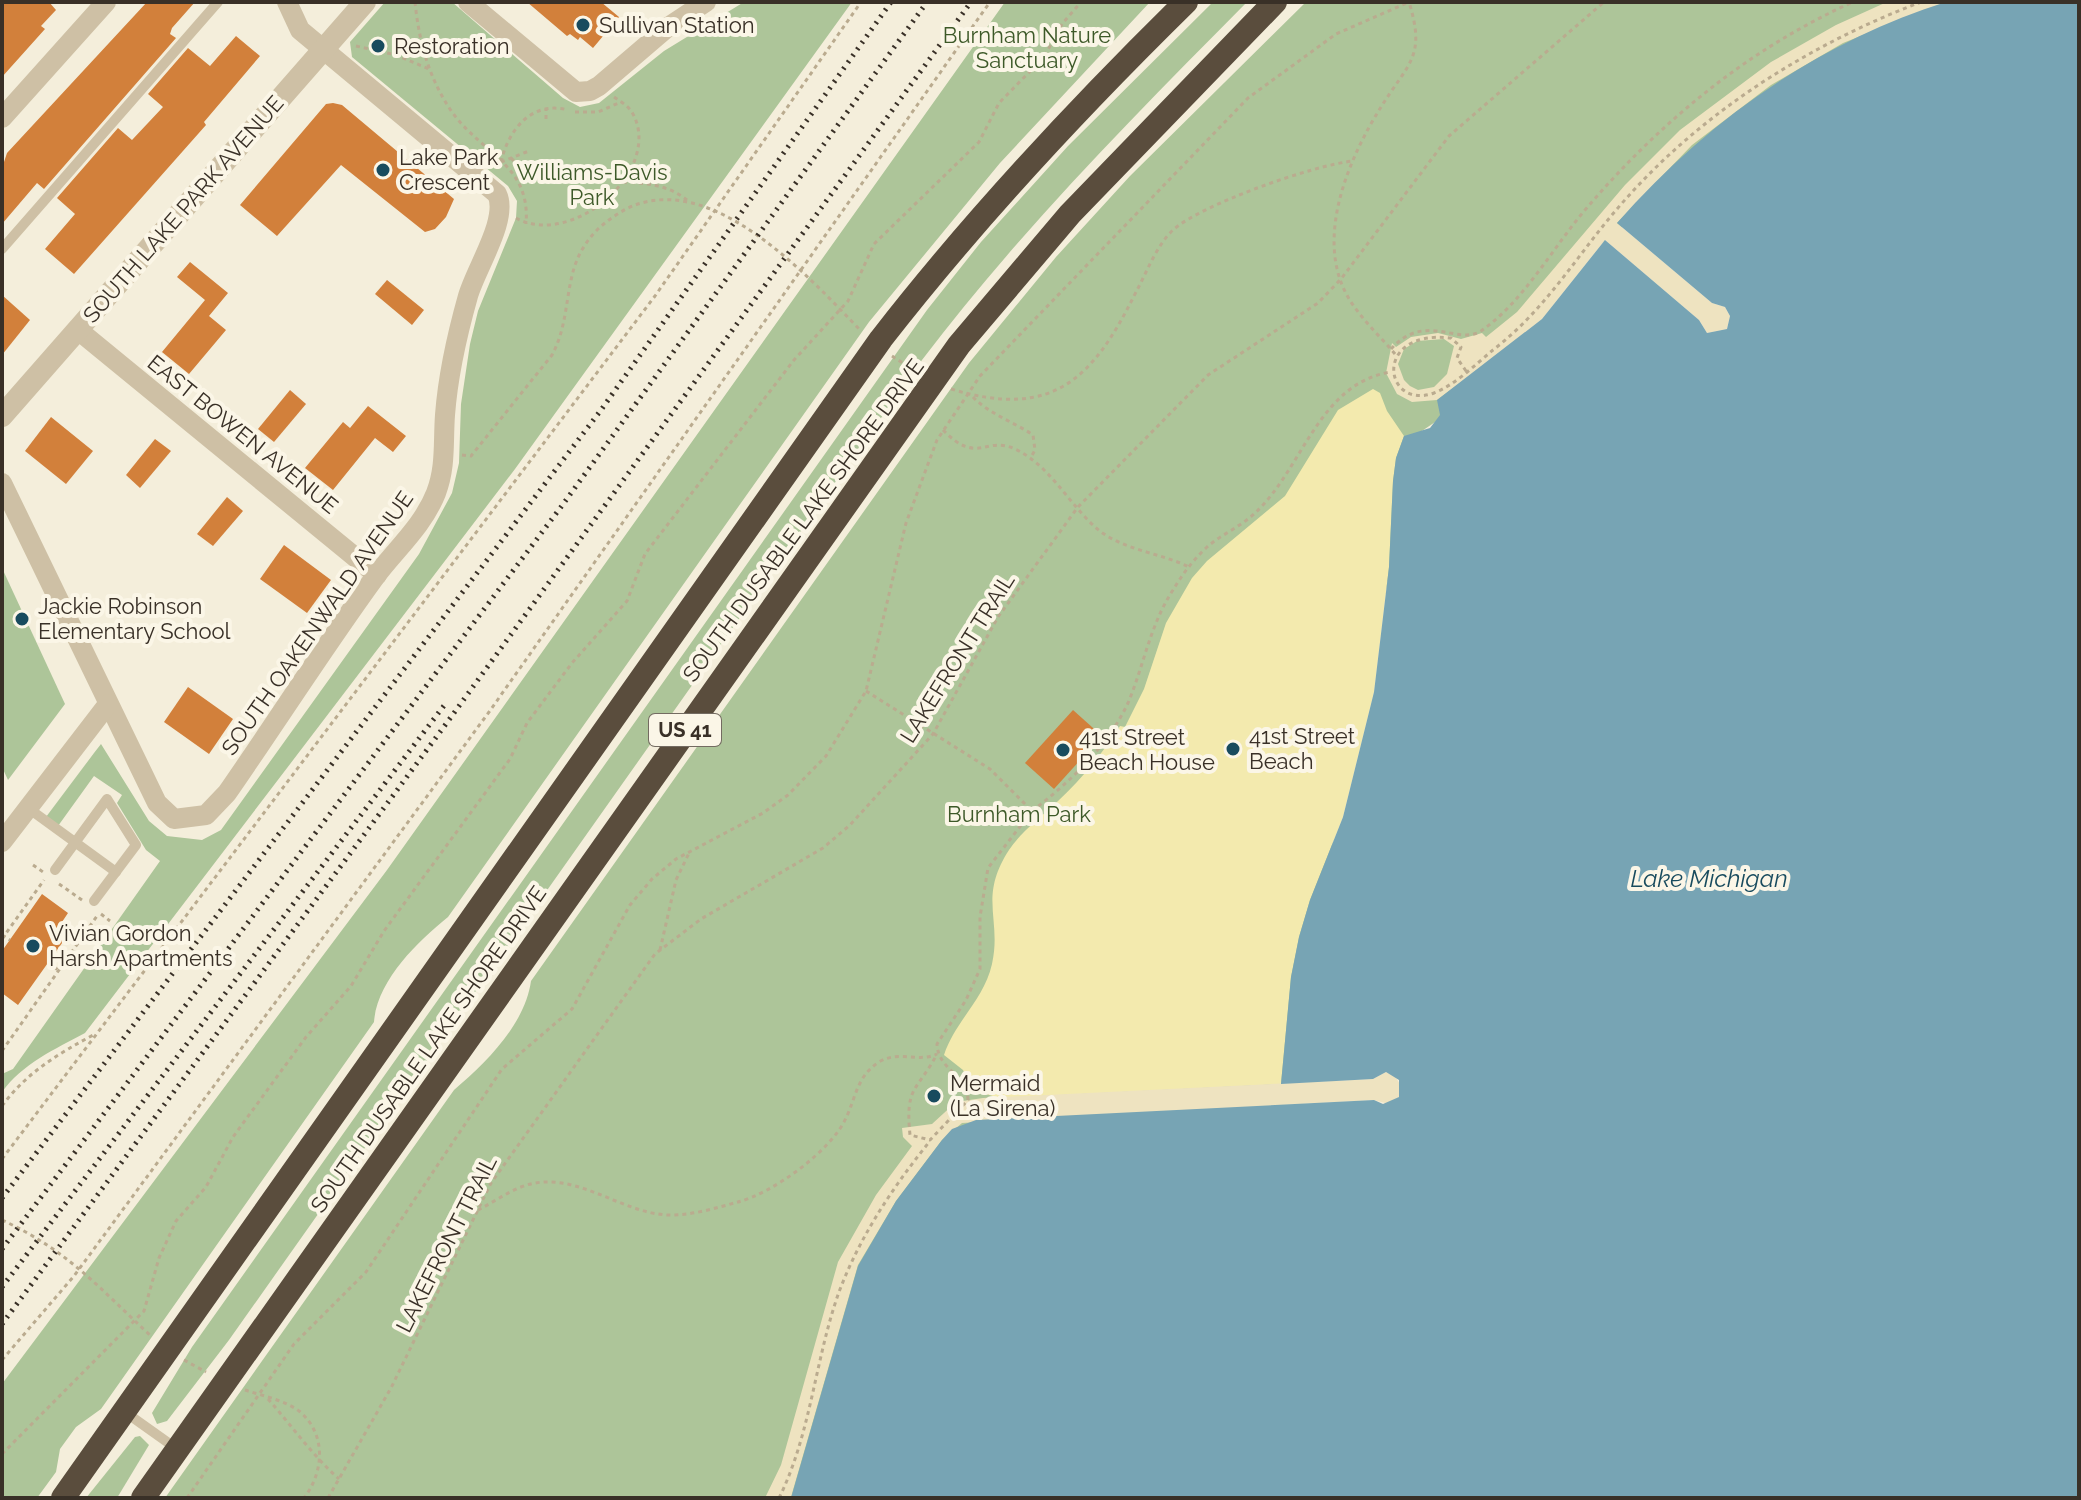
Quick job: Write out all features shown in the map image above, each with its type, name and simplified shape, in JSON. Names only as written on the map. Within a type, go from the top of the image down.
[{"type":"highway","name":"SOUTH DUSABLE LAKE SHORE DRIVE","points":[[63,1498],[881,339],[987,207],[1104,82],[1186,2]]},
{"type":"highway","name":"SOUTH DUSABLE LAKE SHORE DRIVE","points":[[143,1498],[959,345],[1070,214],[1275,2]]},
{"type":"street","points":[[2,118],[106,2]]},
{"type":"street","points":[[287,2],[300,30],[323,48]]},
{"type":"street","name":"SOUTH LAKE PARK AVENUE","points":[[2,416],[365,2]]},
{"type":"street","points":[[468,2],[576,92],[590,91],[668,27],[706,2]]},
{"type":"street","name":"SOUTH OAKENWALD AVENUE","points":[[108,704],[157,803],[172,817],[183,819],[206,815],[217,805],[377,575],[423,518],[444,467],[445,414],[454,351],[478,264],[500,219],[502,205],[497,194],[323,48]]},
{"type":"street","name":"EAST BOWEN AVENUE","points":[[78,330],[377,575]]},
{"type":"street","points":[[2,483],[108,704],[2,842]]},
{"type":"lane","points":[[2,249],[218,2]]},
{"type":"lane","points":[[55,870],[107,799],[136,845],[92,903]]},
{"type":"lane","points":[[28,808],[116,872]]},
{"type":"lane","points":[[125,1412],[177,1449]]},
{"type":"path","points":[[415,2],[419,33],[429,69],[453,114],[517,175],[528,201],[526,224]]},
{"type":"path","points":[[2,1159],[655,296],[861,2]]},
{"type":"path","points":[[2,1360],[74,1276],[489,712],[990,2]]},
{"type":"path","points":[[2,1454],[144,1311],[159,1258],[176,1221],[206,1187],[233,1137],[297,1048],[351,986],[384,931],[510,759],[527,723],[572,663],[627,601],[645,554],[660,533],[794,360],[848,301],[874,244],[979,142],[999,103],[1044,57],[1062,24],[1081,2]]},
{"type":"path","points":[[1396,355],[1353,304],[1341,279],[1336,220],[1341,193],[1353,161],[1376,115],[1413,60],[1418,44],[1409,2]]},
{"type":"path","name":"LAKEFRONT TRAIL","points":[[187,1498],[294,1344],[366,1272],[502,1069],[572,1009],[630,905],[652,879],[690,851],[763,813],[788,795],[826,756],[866,691],[906,523],[943,430],[980,376],[1026,324],[1248,98],[1336,34],[1409,2]]},
{"type":"path","name":"LAKEFRONT TRAIL","points":[[328,1498],[391,1388],[476,1211],[507,1159],[637,976],[660,950],[701,919],[823,848],[850,825],[933,734],[998,617],[1078,507],[1208,375],[1303,315],[1341,279],[1449,136],[1604,2]]},
{"type":"path","points":[[1391,349],[1411,334],[1449,330],[1464,336],[1483,330],[1514,300],[1606,185],[1665,126],[1719,81],[1773,45],[1853,2]]},
{"type":"path","points":[[1466,371],[1457,358],[1461,347],[1451,338],[1415,339],[1396,355],[1392,371],[1400,388],[1413,395],[1439,391],[1466,371],[1523,326],[1551,296],[1619,206],[1710,122],[1750,91],[1838,38],[1921,2]]},
{"type":"path","points":[[356,46],[396,55],[429,69]]},
{"type":"path","points":[[516,218],[526,224],[548,227],[577,219],[601,204],[623,182],[636,150],[638,132],[633,112],[611,95]]},
{"type":"path","points":[[501,162],[510,134],[527,116],[558,107],[589,113],[621,102]]},
{"type":"path","points":[[546,109],[546,119]]},
{"type":"path","points":[[501,162],[529,151]]},
{"type":"path","points":[[511,158],[527,174],[536,173],[542,164]]},
{"type":"path","points":[[939,384],[972,395],[1017,399],[1035,397],[1069,383],[1100,357],[1172,230],[1196,214],[1230,201],[1319,168],[1353,161]]},
{"type":"path","points":[[623,182],[674,190],[690,202],[729,218],[774,248],[861,332]]},
{"type":"path","points":[[471,456],[538,373],[562,336],[576,261],[585,243],[614,216],[633,206],[653,200],[690,202]]},
{"type":"path","points":[[885,351],[918,373]]},
{"type":"path","points":[[930,1140],[910,1135],[907,1106],[918,1078],[937,1054],[943,1030],[966,1000],[980,969],[981,900],[988,868],[1032,811],[1059,790],[1104,742],[1126,706],[1161,610],[1189,567],[1207,547],[1254,514],[1268,500],[1282,483],[1317,425],[1341,398],[1367,380],[1392,371]]},
{"type":"path","points":[[972,395],[984,408],[1004,416],[1033,435],[1035,450],[1031,457]]},
{"type":"path","points":[[943,430],[959,447],[975,450],[1011,447],[1031,457],[1094,526],[1116,542],[1189,567]]},
{"type":"path","points":[[866,691],[990,769],[1032,811]]},
{"type":"path","points":[[660,950],[676,880],[690,851]]},
{"type":"path","points":[[10,940],[3,936],[47,875],[33,865]]},
{"type":"path","points":[[57,883],[92,903]]},
{"type":"path","points":[[2,1051],[100,913],[110,921]]},
{"type":"path","points":[[48,962],[59,971]]},
{"type":"path","points":[[2,1106],[41,1064],[98,1032]]},
{"type":"path","points":[[779,1498],[801,1436],[839,1293],[887,1196],[930,1140],[968,1100],[962,1081],[940,1062],[937,1054]]},
{"type":"path","points":[[476,1211],[522,1187],[546,1182],[569,1183],[637,1209],[667,1215],[743,1201],[811,1161],[832,1143],[846,1118],[857,1085],[880,1062],[899,1055],[928,1058],[937,1054]]},
{"type":"path","points":[[265,1396],[301,1437],[311,1454],[339,1479]]},
{"type":"green space","name":"Williams-Davis Park","points":[[385,2],[452,2],[563,98],[580,107],[599,103],[664,51],[744,2],[852,2],[515,469],[85,1033],[29,1065],[2,1092],[2,1074],[13,1069],[160,861],[146,850],[117,803],[122,795],[94,776],[58,826],[46,817],[94,753],[101,744],[149,821],[167,836],[202,840],[221,830],[419,554],[452,493],[459,463],[461,404],[470,344],[478,311],[516,218],[517,201],[508,186],[352,57],[350,42]]},
{"type":"green space","name":"Burnham Nature Sanctuary","points":[[1005,2],[1150,2],[1000,163],[869,322],[448,917],[400,964],[382,992],[374,1022],[101,1409],[76,1427],[60,1449],[56,1472],[37,1498],[2,1498],[2,1384],[387,870]]},
{"type":"green space","points":[[1213,2],[1247,2],[1038,220],[922,360],[229,1340],[167,1421],[157,1424],[152,1413],[192,1347],[927,310],[981,242],[1068,146]]},
{"type":"green space","name":"Burnham Park","points":[[1306,2],[1946,2],[1904,17],[1605,240],[1486,364],[1438,420],[1419,433],[1282,1084],[976,1120],[791,1498],[165,1498],[454,1090],[491,1055],[513,1027],[531,981],[969,363],[1056,257],[1130,176]]},
{"type":"green space","name":"Jackie Robinson Elementary School","points":[[2,568],[65,704],[8,780],[2,767]]},
{"type":"green space","points":[[140,1436],[149,1445],[117,1498],[86,1498],[135,1437]]},
{"type":"sand","name":"41st Street Beach","points":[[1373,389],[1380,393],[1387,411],[1404,436],[1396,458],[1393,481],[1389,567],[1374,692],[1343,817],[1310,900],[1299,937],[1291,977],[1281,1084],[999,1098],[973,1090],[963,1070],[944,1055],[988,977],[994,948],[995,882],[1009,850],[1083,776],[1120,726],[1125,727],[1144,689],[1166,623],[1192,578],[1207,561],[1285,496],[1338,410]]},
{"type":"shaded area","points":[[1887,2],[1946,2],[1843,43],[1771,85],[1692,145],[1617,223],[1712,303],[1725,307],[1730,316],[1727,329],[1707,333],[1699,320],[1605,240],[1542,319],[1486,364],[1437,400],[1412,402],[1397,394],[1386,373],[1392,343],[1396,347],[1411,337],[1438,333],[1461,339],[1482,333],[1486,337],[1517,312],[1625,185],[1680,130],[1771,62],[1836,25]],"holes":[[[1444,339],[1454,346],[1447,374],[1434,387],[1418,390],[1404,380],[1398,364],[1404,349],[1417,341]]]},
{"type":"shaded area","points":[[1386,1072],[1395,1076],[1401,1086],[1399,1097],[1389,1104],[1374,1100],[962,1123],[942,1140],[896,1201],[858,1265],[791,1497],[765,1498],[781,1465],[838,1262],[876,1195],[912,1146],[903,1137],[902,1128],[932,1124],[956,1102],[983,1098],[1373,1079]]},
{"type":"water","name":"Lake Michigan","points":[[1946,2],[2079,2],[2079,1498],[791,1498],[858,1266],[896,1201],[952,1129],[976,1120],[1374,1100],[1383,1104],[1399,1097],[1399,1080],[1386,1072],[1373,1079],[1281,1084],[1291,977],[1299,937],[1310,900],[1343,817],[1374,692],[1389,567],[1393,481],[1396,458],[1404,436],[1430,428],[1440,415],[1437,400],[1542,319],[1605,240],[1699,320],[1707,333],[1727,329],[1730,316],[1725,307],[1712,303],[1617,223],[1688,152],[1766,90],[1852,40]]},
{"type":"building","points":[[2,2],[49,2],[56,10],[41,26],[45,29],[2,77]]},
{"type":"building","points":[[147,2],[195,2],[172,28],[170,34],[176,38],[44,189],[37,183],[2,224],[2,168],[7,153]]},
{"type":"building","name":"Sullivan Station","points":[[527,2],[601,2],[619,17],[593,48],[580,37],[578,40],[570,34],[567,36]]},
{"type":"building","points":[[236,36],[260,56],[204,122],[206,125],[74,274],[45,249],[75,214],[57,198],[118,128],[132,140],[163,107],[148,94],[188,48],[210,66]]},
{"type":"building","name":"Lake Park Crescent","points":[[326,104],[342,105],[454,199],[446,217],[435,229],[425,232],[341,165],[277,236],[240,205]]},
{"type":"building","points":[[190,262],[228,293],[209,316],[226,330],[189,374],[162,352],[205,300],[177,277]]},
{"type":"building","points":[[387,280],[424,310],[412,325],[375,294]]},
{"type":"building","points":[[2,295],[30,320],[2,355]]},
{"type":"building","points":[[290,390],[306,404],[274,442],[258,429]]},
{"type":"building","points":[[368,406],[406,436],[393,452],[375,438],[333,490],[305,468],[343,422],[350,428]]},
{"type":"building","points":[[51,417],[93,451],[66,484],[25,451]]},
{"type":"building","points":[[155,439],[171,451],[140,488],[126,475]]},
{"type":"building","points":[[227,497],[243,511],[213,546],[197,534]]},
{"type":"building","points":[[284,545],[331,580],[307,613],[260,579]]},
{"type":"building","points":[[188,687],[233,719],[209,754],[164,722]]},
{"type":"building","name":"41st Street Beach House","points":[[1073,710],[1102,736],[1054,789],[1025,763]]},
{"type":"building","name":"Vivian Gordon Harsh Apartments","points":[[42,894],[68,913],[62,922],[72,929],[18,1005],[2,993],[2,951]]},
{"type":"railway","points":[[2,1198],[601,410],[891,2]]},
{"type":"railway","points":[[2,1249],[561,507],[927,2]]},
{"type":"railway","points":[[2,1324],[443,728],[971,2]]},
{"type":"railway","points":[[2,1287],[446,703]]},
{"type":"place","name":"Sullivan Station","points":[[583,25]]},
{"type":"place","name":"Restoration","points":[[378,46]]},
{"type":"place","name":"Lake Park Crescent","points":[[383,170]]},
{"type":"place","name":"Jackie Robinson Elementary School","points":[[22,619]]},
{"type":"place","name":"41st Street Beach","points":[[1233,749]]},
{"type":"place","name":"41st Street Beach House","points":[[1063,750]]},
{"type":"place","name":"Vivian Gordon Harsh Apartments","points":[[33,946]]},
{"type":"place","name":"Mermaid (La Sirena)","points":[[934,1096]]}]
